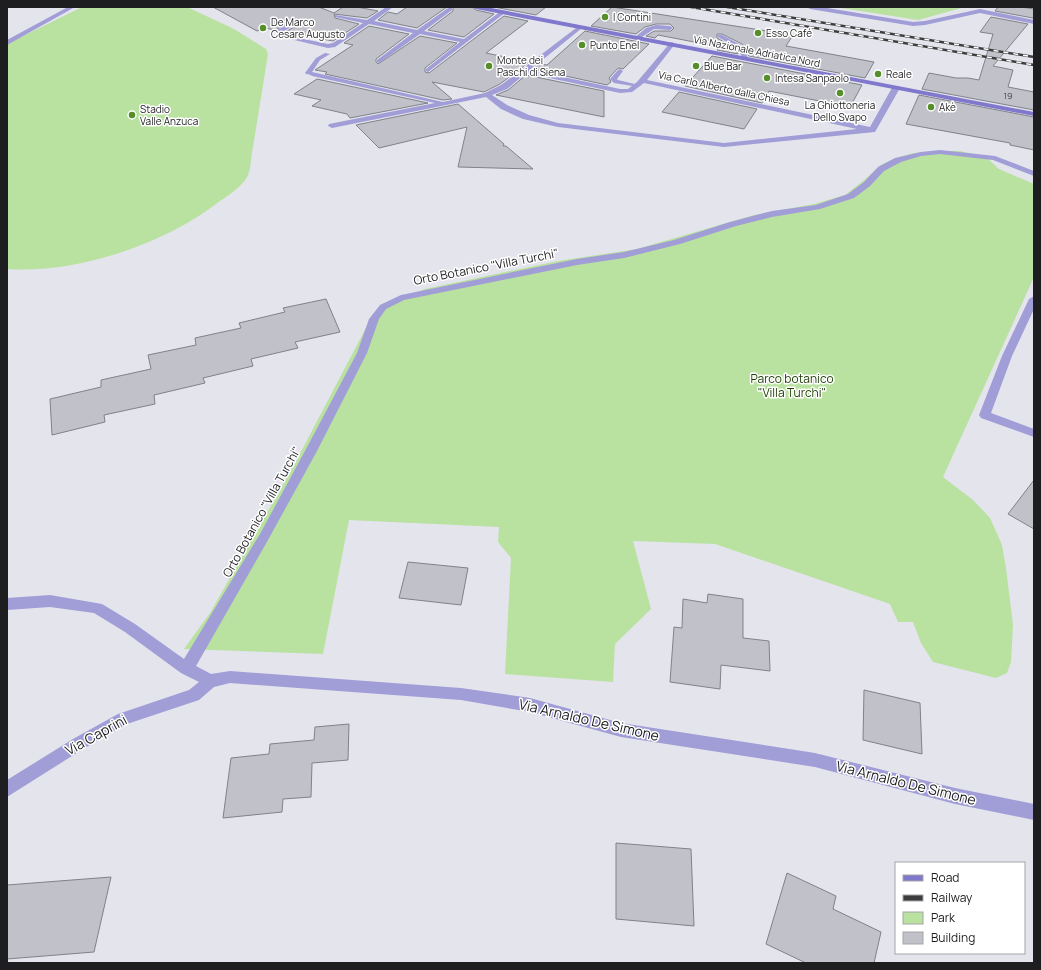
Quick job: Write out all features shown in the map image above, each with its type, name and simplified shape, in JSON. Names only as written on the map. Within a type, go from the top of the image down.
[{"type":"main road","name":"Via Nazionale Adriatica Nord","points":[[476,7],[1034,114]]},
{"type":"street","points":[[7,43],[72,7]]},
{"type":"street","points":[[297,22],[279,32],[278,35],[328,46],[335,45],[390,7]]},
{"type":"street","points":[[810,7],[913,24],[925,23],[980,11],[1034,22]]},
{"type":"street","points":[[380,61],[450,9]]},
{"type":"street","points":[[428,70],[504,12]]},
{"type":"street","points":[[338,16],[465,41]]},
{"type":"street","points":[[332,126],[487,95],[504,87],[580,27]]},
{"type":"street","points":[[637,38],[647,30],[668,30]]},
{"type":"street","points":[[720,36],[739,46],[746,59]]},
{"type":"street","points":[[715,42],[739,46]]},
{"type":"street","name":"Via Carlo Alberto dalla Chiesa","points":[[525,71],[629,92],[639,84],[672,44]]},
{"type":"street","points":[[327,54],[314,64],[308,73],[445,103]]},
{"type":"street","points":[[620,72],[613,79],[616,82],[639,84]]},
{"type":"street","name":"Via Carlo Alberto dalla Chiesa","points":[[639,84],[872,130]]},
{"type":"street","points":[[487,95],[504,107],[526,117],[558,125],[702,142],[842,128],[872,130],[896,88]]},
{"type":"street","name":"Orto Botanico \"Villa Turchi\"","points":[[186,668],[264,537],[362,353],[374,319],[383,307],[401,298],[569,264],[624,255],[678,242],[733,224],[772,214],[817,207],[851,196],[867,184],[881,169],[898,160],[921,154],[940,152],[986,157],[1017,166],[1034,174]]},
{"type":"street","points":[[1034,299],[1008,356],[985,415],[1034,433]]},
{"type":"street","points":[[7,604],[50,600],[97,608],[130,628],[174,661],[210,681]]},
{"type":"street","name":"Via Arnaldo De Simone","points":[[210,681],[230,677],[461,694],[530,705],[621,730],[815,760],[955,796],[1034,812]]},
{"type":"street","name":"Via Caprini","points":[[7,789],[78,744],[122,719],[194,695],[210,681]]},
{"type":"green space","name":"Stadio Valle Anzuca","points":[[82,7],[187,7],[234,29],[266,49],[268,54],[249,171],[242,184],[227,196],[198,216],[147,243],[91,261],[62,267],[7,269],[7,44]]},
{"type":"green space","points":[[835,7],[965,7],[918,20]]},
{"type":"green space","name":"Parco botanico \"Villa Turchi\"","points":[[960,151],[986,157],[999,169],[1034,184],[1034,277],[943,477],[973,500],[990,518],[1002,545],[1013,625],[1011,662],[1007,673],[996,678],[933,662],[921,643],[913,622],[898,622],[890,604],[715,544],[633,541],[651,609],[615,644],[613,682],[505,674],[511,558],[498,542],[499,527],[349,520],[323,654],[184,649],[210,613],[293,467],[368,324],[383,307],[425,289],[558,261],[637,249],[754,215],[814,204],[845,195],[881,165],[896,158],[914,153]]},
{"type":"building","points":[[213,7],[319,7],[334,13],[343,7],[357,7],[378,11],[367,18],[334,14],[335,18],[359,24],[333,41],[285,32],[300,24],[298,19],[275,30],[265,28],[257,31]]},
{"type":"building","points":[[407,7],[447,7],[417,28],[378,20],[388,12],[397,14]]},
{"type":"building","points":[[453,7],[472,7],[476,10],[494,14],[464,37],[428,30],[453,11]]},
{"type":"building","points":[[494,7],[546,7],[536,15]]},
{"type":"building","points":[[612,7],[793,35],[786,46],[874,62],[865,78],[749,56],[742,44],[722,34],[717,34],[717,38],[735,48],[738,54],[717,50],[720,47],[658,35],[655,38],[646,36],[654,31],[671,31],[674,28],[670,24],[656,24],[645,27],[636,34],[591,26]]},
{"type":"building","points":[[998,7],[1021,7],[1034,9],[1034,16],[1033,18],[995,11]]},
{"type":"building","points":[[504,16],[528,21],[486,53],[529,62],[500,84],[484,92],[432,82],[452,99],[443,100],[325,74],[327,72],[315,70],[353,45],[344,43],[369,26],[409,34],[376,59],[378,64],[420,36],[457,43],[425,68],[425,72],[429,73]]},
{"type":"building","points":[[991,17],[1028,24],[993,66],[1013,70],[1008,87],[1034,92],[1034,110],[922,89],[929,73],[956,78],[979,80],[993,34],[980,32]]},
{"type":"building","points":[[585,31],[649,44],[623,69],[617,69],[609,78],[611,82],[607,85],[533,69],[540,64],[547,65]]},
{"type":"building","points":[[712,56],[862,85],[850,107],[769,91],[762,103],[685,86]]},
{"type":"building","points":[[526,75],[604,91],[604,117],[496,95],[508,90]]},
{"type":"building","points":[[317,79],[428,103],[350,118],[347,114],[312,106],[321,100],[294,94]]},
{"type":"building","points":[[679,92],[757,109],[744,129],[662,112]]},
{"type":"building","points":[[919,95],[1034,117],[1034,150],[1010,145],[1010,143],[906,124]]},
{"type":"building","points":[[458,104],[504,144],[503,146],[506,146],[533,169],[458,167],[467,127],[379,148],[356,125]]},
{"type":"building","points":[[326,299],[340,332],[295,342],[298,348],[251,359],[253,366],[203,378],[205,383],[154,395],[155,404],[104,415],[105,422],[52,435],[50,399],[101,387],[101,380],[151,369],[148,355],[196,345],[195,338],[241,328],[239,323],[285,312],[283,308]]},
{"type":"building","points":[[1034,480],[1034,529],[1008,514]]},
{"type":"building","points":[[408,562],[468,568],[461,605],[399,598]]},
{"type":"building","points":[[708,594],[743,599],[743,638],[769,641],[770,671],[721,665],[720,689],[670,682],[674,627],[682,628],[683,599],[707,603]]},
{"type":"building","points":[[864,690],[920,703],[922,754],[863,740]]},
{"type":"building","points":[[349,724],[348,760],[312,763],[311,797],[283,799],[282,812],[223,818],[231,758],[269,754],[270,744],[314,740],[315,727]]},
{"type":"building","points":[[616,843],[691,849],[694,926],[616,919]]},
{"type":"building","points":[[787,873],[836,896],[833,909],[881,932],[874,963],[806,963],[766,944]]},
{"type":"building","points":[[111,877],[94,952],[7,959],[7,885]]},
{"type":"railway","points":[[691,7],[1034,65]]},
{"type":"railway","points":[[727,7],[1034,57]]},
{"type":"place","name":"I Contini","points":[[605,17]]},
{"type":"place","name":"De Marco Cesare Augusto","points":[[263,28]]},
{"type":"place","name":"Esso Café","points":[[758,33]]},
{"type":"place","name":"Punto Enel","points":[[582,45]]},
{"type":"place","name":"Monte dei Paschi di Siena","points":[[489,66]]},
{"type":"place","name":"Blue Bar","points":[[696,66]]},
{"type":"place","name":"Reale","points":[[878,74]]},
{"type":"place","name":"Intesa Sanpaolo","points":[[767,78]]},
{"type":"place","name":"La Ghiottoneria Dello Svapo","points":[[840,93]]},
{"type":"place","name":"Akè","points":[[931,107]]},
{"type":"place","name":"Stadio Valle Anzuca","points":[[132,115]]}]
